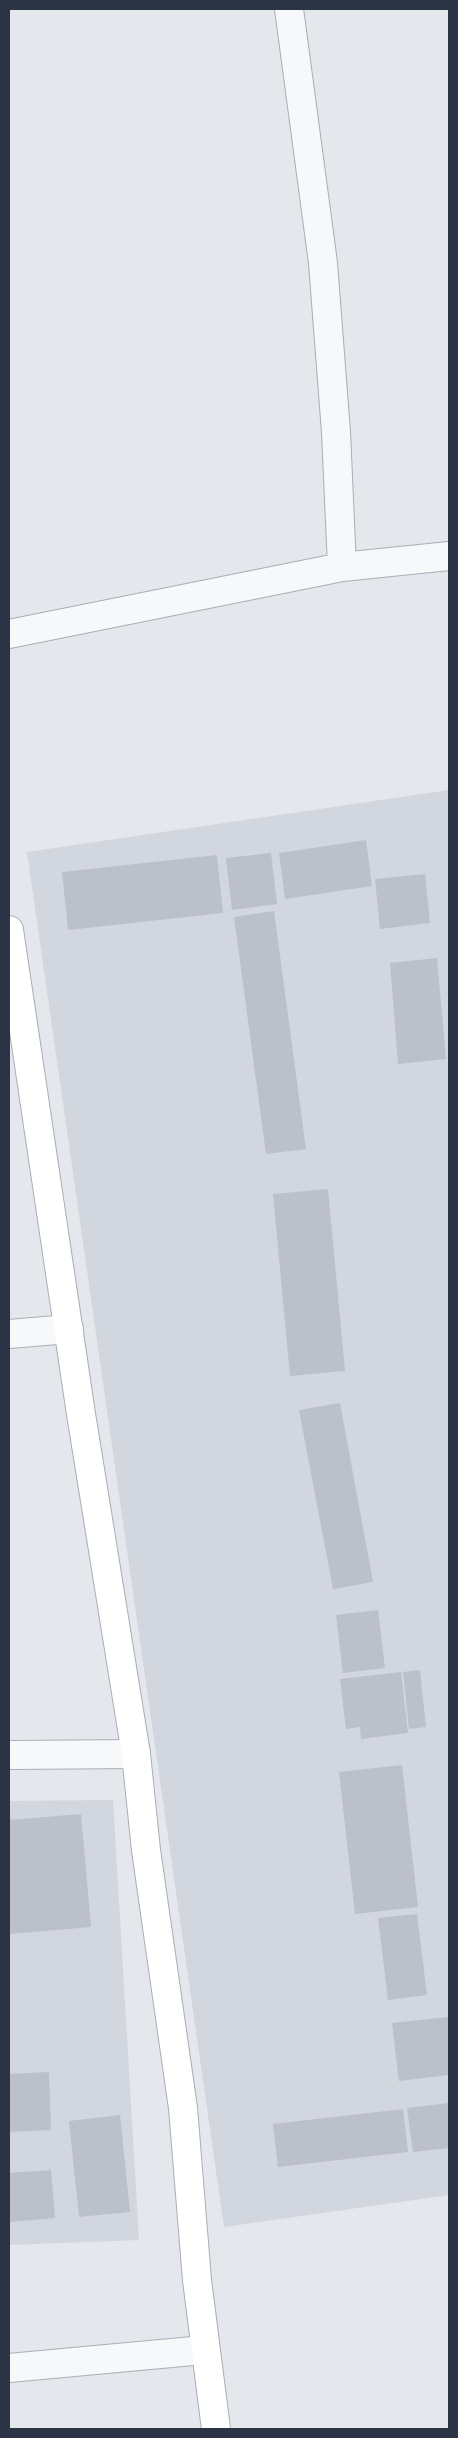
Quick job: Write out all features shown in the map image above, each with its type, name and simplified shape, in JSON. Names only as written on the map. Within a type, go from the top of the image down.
[{"type":"street","points":[[289,9],[323,263],[336,432],[342,567]]},
{"type":"street","points":[[9,634],[342,567],[449,556]]},
{"type":"street","points":[[9,930],[13,991],[136,1754],[146,1850],[183,2108],[204,2350],[216,2429]]},
{"type":"street","points":[[9,1334],[69,1329]]},
{"type":"street","points":[[9,1755],[136,1754]]},
{"type":"street","points":[[9,2368],[204,2350]]},
{"type":"shaded area","points":[[449,790],[449,2195],[224,2227],[27,852]]},
{"type":"shaded area","points":[[113,1800],[139,2240],[9,2245],[9,1801]]},
{"type":"building","points":[[366,840],[372,886],[285,899],[279,853]]},
{"type":"building","points":[[271,853],[277,904],[232,910],[226,858]]},
{"type":"building","points":[[217,855],[223,913],[68,930],[62,872]]},
{"type":"building","points":[[425,874],[430,923],[380,929],[375,879]]},
{"type":"building","points":[[274,911],[306,1149],[266,1154],[234,917]]},
{"type":"building","points":[[437,958],[446,1059],[398,1064],[390,963]]},
{"type":"building","points":[[328,1189],[345,1371],[290,1376],[273,1194]]},
{"type":"building","points":[[340,1403],[373,1582],[333,1589],[299,1410]]},
{"type":"building","points":[[378,1610],[385,1668],[343,1673],[336,1615]]},
{"type":"building","points":[[420,1670],[426,1727],[409,1729],[403,1672]]},
{"type":"building","points":[[401,1672],[408,1733],[361,1739],[360,1727],[346,1729],[340,1679]]},
{"type":"building","points":[[402,1765],[418,1907],[355,1914],[339,1772]]},
{"type":"building","points":[[81,1814],[91,1927],[9,1934],[9,1820]]},
{"type":"building","points":[[417,1914],[427,1995],[388,2000],[378,1918]]},
{"type":"building","points":[[448,2017],[449,2075],[399,2081],[392,2023]]},
{"type":"building","points":[[49,2072],[51,2130],[9,2132],[9,2074]]},
{"type":"building","points":[[449,2103],[449,2148],[413,2152],[407,2108]]},
{"type":"building","points":[[403,2109],[408,2152],[278,2167],[273,2124]]},
{"type":"building","points":[[120,2115],[130,2212],[79,2217],[69,2121]]},
{"type":"building","points":[[51,2170],[55,2218],[9,2222],[9,2173]]}]
